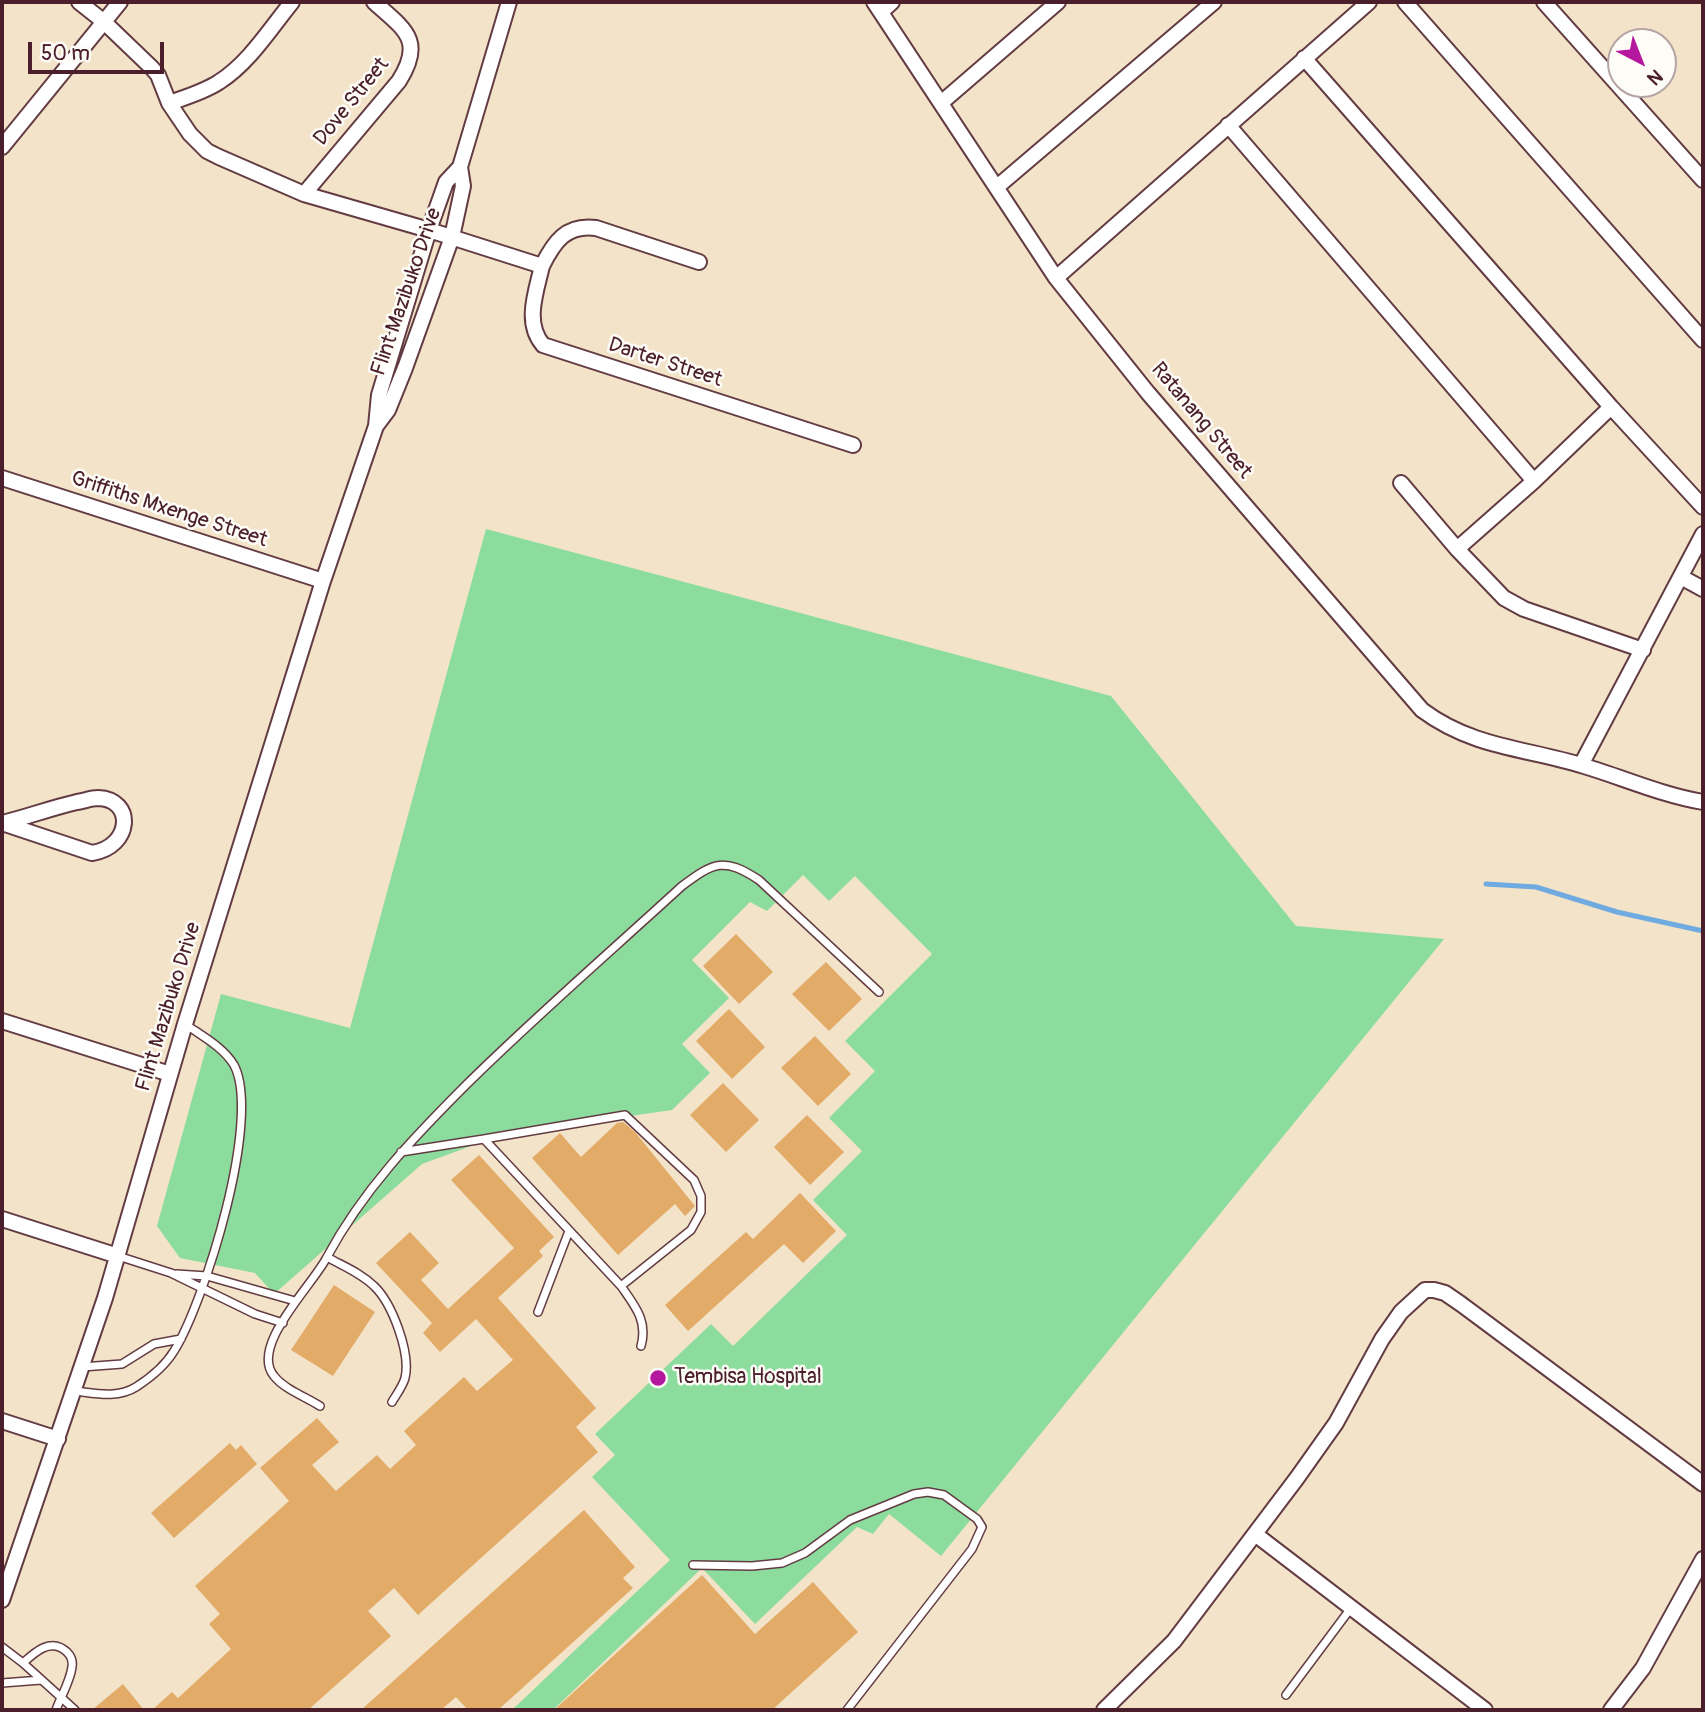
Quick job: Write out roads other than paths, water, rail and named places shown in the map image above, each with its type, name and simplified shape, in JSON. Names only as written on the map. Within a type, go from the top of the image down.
[{"type":"street","points":[[79,2],[139,54],[158,75],[169,103],[190,134],[206,150],[303,194],[542,266]]},
{"type":"street","points":[[2,147],[120,2]]},
{"type":"street","points":[[169,103],[203,91],[231,74],[292,2]]},
{"type":"street","name":"Dove Street","points":[[303,194],[399,80],[409,64],[411,40],[404,29],[374,2]]},
{"type":"street","name":"Flint Mazibuko Drive","points":[[376,426],[388,410],[453,237],[463,186],[460,167],[509,2]]},
{"type":"street","points":[[941,103],[1058,2]]},
{"type":"street","points":[[997,187],[1214,2]]},
{"type":"street","points":[[1056,278],[1369,2]]},
{"type":"street","points":[[1405,2],[1703,340]]},
{"type":"street","points":[[1544,2],[1703,180]]},
{"type":"street","name":"Ratanang Street","points":[[883,5],[941,103],[1056,278],[1149,393],[1422,710],[1441,724],[1486,743],[1581,765],[1703,802]]},
{"type":"street","points":[[1304,58],[1611,407],[1703,507]]},
{"type":"street","points":[[1228,125],[1534,481]]},
{"type":"street","name":"Flint Mazibuko Drive","points":[[2,1600],[118,1256],[185,1024],[323,581],[376,426],[379,395],[429,230],[446,182],[460,167]]},
{"type":"street","name":"Darter Street","points":[[699,262],[583,226],[557,241],[542,266],[532,320],[533,330],[543,345],[853,446]]},
{"type":"street","points":[[1457,549],[1534,481],[1611,407]]},
{"type":"street","name":"Griffiths Mxenge Street","points":[[2,481],[323,581]]},
{"type":"street","points":[[1401,483],[1457,549],[1504,598],[1524,609],[1643,650]]},
{"type":"street","points":[[1581,765],[1703,534]]},
{"type":"street","points":[[1681,577],[1703,589]]},
{"type":"street","points":[[100,798],[119,807],[124,818],[123,831],[117,841],[106,851],[92,853],[2,823],[58,805],[100,798]]},
{"type":"street","points":[[2,1021],[170,1074]]},
{"type":"street","points":[[2,1219],[118,1256]]},
{"type":"street","points":[[1104,1710],[1174,1641],[1336,1423],[1382,1339],[1401,1312],[1425,1290],[1445,1293],[1461,1304],[1703,1484]]},
{"type":"street","points":[[2,1422],[58,1439]]},
{"type":"street","points":[[1255,1534],[1485,1710]]},
{"type":"street","points":[[1611,1710],[1643,1668],[1703,1559]]},
{"type":"lane","points":[[320,1406],[278,1380],[267,1366],[266,1358],[295,1301],[321,1268],[365,1195],[399,1153],[505,1046],[682,886],[701,872],[718,865],[738,866],[759,880],[879,992]]},
{"type":"lane","points":[[74,1391],[111,1394],[124,1392],[135,1388],[159,1370],[187,1329],[225,1222],[239,1135],[239,1079],[227,1055],[185,1024]]},
{"type":"lane","points":[[399,1153],[625,1115],[694,1180],[701,1196],[701,1212],[691,1230],[621,1286]]},
{"type":"lane","points":[[485,1139],[621,1286],[638,1309],[644,1325],[641,1346]]},
{"type":"lane","points":[[538,1312],[569,1231]]},
{"type":"lane","points":[[118,1256],[171,1273],[255,1314],[283,1323]]},
{"type":"lane","points":[[327,1257],[364,1278],[376,1288],[392,1311],[406,1366],[405,1379],[392,1402]]},
{"type":"lane","points":[[171,1273],[207,1276],[295,1301]]},
{"type":"lane","points":[[82,1367],[122,1364],[154,1344],[181,1339]]},
{"type":"lane","points":[[693,1565],[751,1566],[782,1563],[805,1553],[850,1520],[914,1494],[928,1492],[944,1495],[977,1518],[982,1527],[972,1549],[847,1710]]},
{"type":"lane","points":[[1286,1695],[1351,1608]]},
{"type":"lane","points":[[23,1662],[33,1653],[50,1645],[67,1652],[71,1657],[72,1666],[56,1710]]},
{"type":"lane","points":[[2,1647],[23,1662],[75,1710]]},
{"type":"lane","points":[[2,1683],[42,1680]]},
{"type":"waterway","points":[[1486,884],[1536,887],[1617,912],[1703,931]]},
{"type":"place","name":"Tembisa Hospital","points":[[658,1378]]}]
